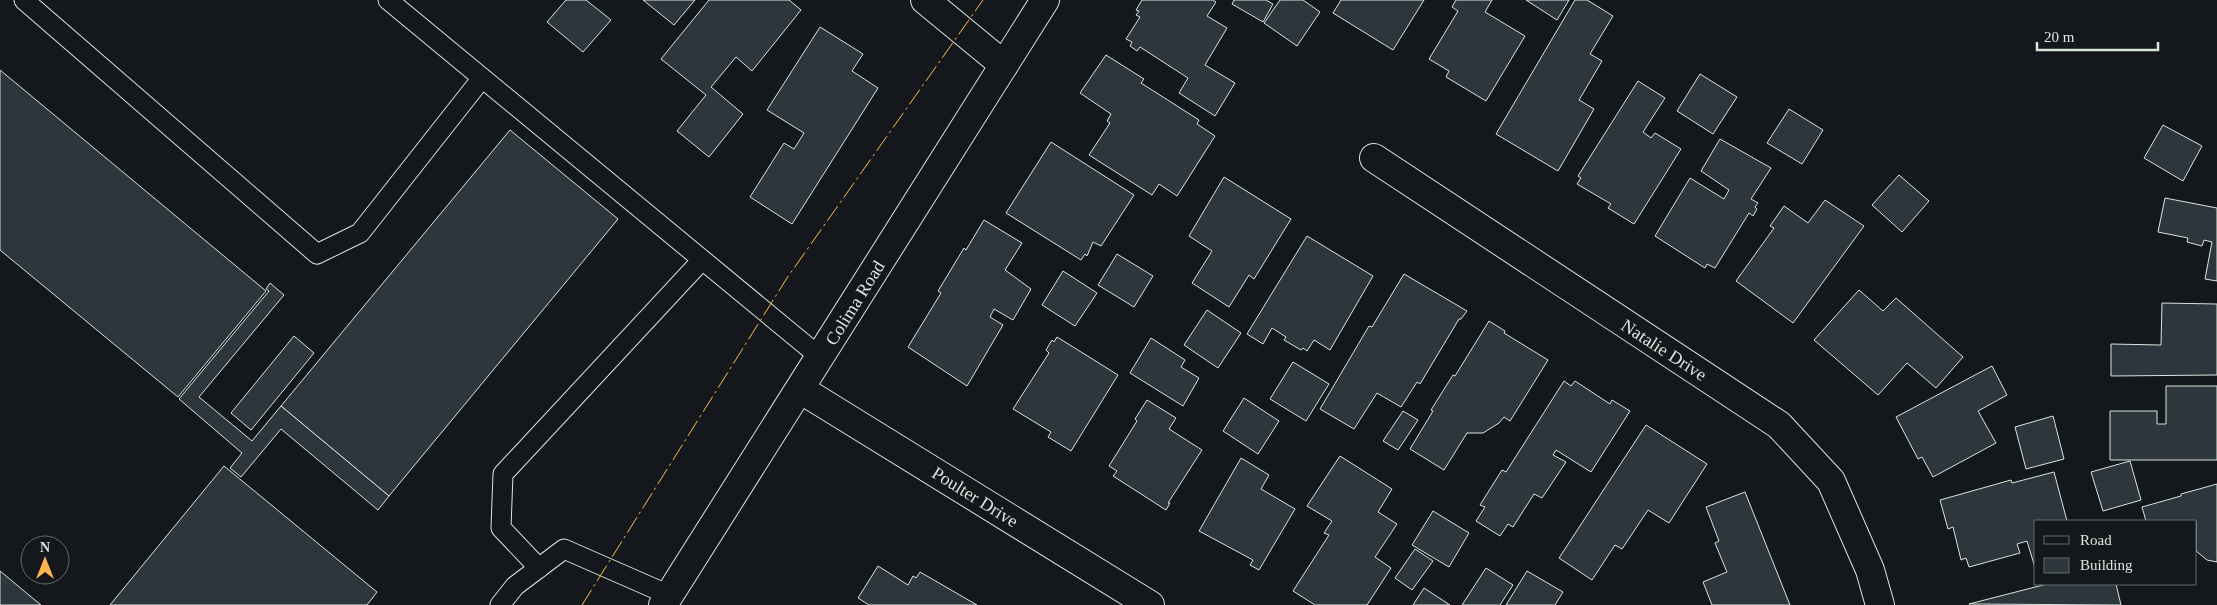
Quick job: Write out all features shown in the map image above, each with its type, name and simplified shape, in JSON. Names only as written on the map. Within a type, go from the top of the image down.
[{"type":"street","points":[[925,0],[1004,65]]},
{"type":"street","name":"Colima Road","points":[[666,600],[1045,0]]},
{"type":"street","name":"Natalie Drive","points":[[1374,158],[1779,425],[1831,481],[1870,570],[1880,605]]},
{"type":"street","name":"Poulter Drive","points":[[800,389],[1150,605]]},
{"type":"lane","points":[[24,0],[317,254],[360,233],[482,78]]},
{"type":"lane","points":[[388,0],[820,357]]},
{"type":"lane","points":[[539,568],[501,528],[504,474],[702,260]]},
{"type":"lane","points":[[500,605],[515,586],[564,550],[666,600]]},
{"type":"building","points":[[566,0],[586,0],[611,20],[583,52],[547,22]]},
{"type":"building","points":[[643,0],[695,0],[674,25]]},
{"type":"building","points":[[709,0],[789,0],[801,10],[752,71],[736,57],[711,87],[743,114],[709,157],[677,131],[706,95],[661,59]]},
{"type":"building","points":[[1142,0],[1213,0],[1216,2],[1207,16],[1227,28],[1205,65],[1235,83],[1215,116],[1179,93],[1188,78],[1140,47],[1137,51],[1130,46],[1132,42],[1126,39],[1140,17],[1136,15],[1139,11],[1136,10]]},
{"type":"building","points":[[1234,0],[1266,0],[1273,4],[1263,22],[1232,4]]},
{"type":"building","points":[[1280,0],[1303,0],[1320,12],[1297,46],[1264,23]]},
{"type":"building","points":[[1341,0],[1424,0],[1393,50],[1333,13]]},
{"type":"building","points":[[1456,0],[1492,0],[1485,12],[1525,36],[1486,101],[1446,77],[1449,71],[1429,59],[1458,11],[1452,7]]},
{"type":"building","points":[[1526,0],[1569,0],[1557,20]]},
{"type":"building","points":[[1575,0],[1587,0],[1613,16],[1590,54],[1602,61],[1579,100],[1594,109],[1558,171],[1496,134]]},
{"type":"building","points":[[820,27],[863,54],[852,71],[878,88],[792,224],[750,197],[784,143],[794,149],[804,133],[767,110]]},
{"type":"building","points":[[1106,55],[1144,79],[1141,83],[1199,120],[1197,124],[1215,136],[1177,196],[1159,184],[1152,195],[1089,155],[1110,123],[1107,121],[1111,114],[1080,93]]},
{"type":"building","points":[[0,70],[266,291],[178,397],[0,250]]},
{"type":"building","points":[[1700,74],[1737,97],[1713,134],[1677,111]]},
{"type":"building","points":[[1638,81],[1665,98],[1643,132],[1651,138],[1655,133],[1681,149],[1634,224],[1608,208],[1611,204],[1577,184],[1581,178],[1578,176]]},
{"type":"building","points":[[1789,109],[1823,130],[1802,164],[1767,143]]},
{"type":"building","points":[[2163,125],[2202,146],[2183,181],[2144,158]]},
{"type":"building","points":[[510,130],[618,219],[389,496],[281,406]]},
{"type":"building","points":[[1720,139],[1771,168],[1751,199],[1758,203],[1753,216],[1749,213],[1715,268],[1707,264],[1705,268],[1655,236],[1690,178],[1724,199],[1729,190],[1701,171]]},
{"type":"building","points":[[1051,142],[1134,195],[1101,246],[1093,242],[1087,256],[1085,254],[1081,260],[1006,213]]},
{"type":"building","points":[[1899,175],[1929,201],[1902,232],[1872,205]]},
{"type":"building","points":[[1224,177],[1291,219],[1254,279],[1249,275],[1229,307],[1192,283],[1212,251],[1189,236]]},
{"type":"building","points":[[2165,198],[2217,208],[2217,281],[2205,279],[2212,242],[2204,240],[2202,246],[2187,242],[2188,238],[2158,232]]},
{"type":"building","points":[[1825,200],[1864,226],[1793,323],[1736,281],[1774,228],[1770,226],[1784,206],[1808,223]]},
{"type":"building","points":[[984,220],[1022,243],[1005,270],[1031,289],[1013,320],[994,309],[990,317],[1003,325],[967,386],[908,347],[941,293],[938,291],[964,248],[966,250]]},
{"type":"building","points":[[1307,236],[1373,276],[1330,350],[1314,340],[1307,351],[1303,348],[1301,350],[1284,340],[1286,337],[1272,328],[1263,344],[1247,334]]},
{"type":"building","points":[[1117,254],[1153,276],[1134,307],[1098,285]]},
{"type":"building","points":[[1063,271],[1097,293],[1075,326],[1042,305]]},
{"type":"building","points":[[1404,274],[1467,311],[1459,319],[1420,384],[1417,382],[1401,407],[1377,393],[1354,429],[1320,409],[1369,326],[1372,327]]},
{"type":"building","points":[[270,283],[284,295],[199,397],[252,441],[281,406],[389,496],[378,510],[281,429],[241,477],[230,468],[242,453],[179,399],[269,291],[266,289]]},
{"type":"building","points":[[1859,290],[1883,311],[1896,298],[1963,357],[1936,388],[1907,363],[1878,395],[1814,340]]},
{"type":"building","points":[[2162,303],[2217,304],[2217,375],[2111,376],[2111,344],[2161,345]]},
{"type":"building","points":[[1207,310],[1241,333],[1218,368],[1184,345]]},
{"type":"building","points":[[1489,321],[1505,331],[1504,333],[1548,360],[1510,421],[1504,417],[1499,423],[1483,433],[1467,433],[1444,470],[1410,449],[1433,411],[1431,410],[1453,375],[1455,376]]},
{"type":"building","points":[[294,336],[314,353],[251,430],[231,413]]},
{"type":"building","points":[[1057,337],[1118,375],[1071,451],[1048,437],[1051,432],[1013,409],[1049,353],[1046,350],[1052,340],[1054,342]]},
{"type":"building","points":[[1151,338],[1185,360],[1181,367],[1199,378],[1183,406],[1130,373]]},
{"type":"building","points":[[1293,362],[1329,384],[1306,421],[1270,399]]},
{"type":"building","points":[[1992,366],[2007,395],[1978,411],[1996,443],[1933,477],[1922,457],[1918,459],[1896,417]]},
{"type":"building","points":[[1564,381],[1571,386],[1575,381],[1610,404],[1612,400],[1630,411],[1591,472],[1556,450],[1553,455],[1566,462],[1542,498],[1534,494],[1513,527],[1508,524],[1500,536],[1476,521],[1485,507],[1480,505],[1502,470],[1506,472]]},
{"type":"building","points":[[2166,386],[2217,386],[2217,460],[2110,460],[2110,411],[2157,411],[2157,424],[2166,424]]},
{"type":"building","points":[[1244,398],[1279,421],[1258,454],[1223,431]]},
{"type":"building","points":[[1147,400],[1176,418],[1169,429],[1202,450],[1168,503],[1170,503],[1166,510],[1113,476],[1117,471],[1109,466],[1137,421],[1135,419]]},
{"type":"building","points":[[1403,411],[1418,420],[1398,450],[1383,441]]},
{"type":"building","points":[[2053,416],[2064,459],[2026,469],[2015,427]]},
{"type":"building","points":[[1646,425],[1707,464],[1669,523],[1648,510],[1622,549],[1615,545],[1592,580],[1559,558]]},
{"type":"building","points":[[1340,456],[1392,489],[1378,512],[1397,524],[1375,557],[1391,568],[1367,605],[1315,605],[1293,591],[1329,535],[1324,533],[1332,521],[1307,506]]},
{"type":"building","points":[[1241,458],[1269,475],[1261,489],[1295,509],[1259,570],[1250,565],[1253,560],[1199,531]]},
{"type":"building","points":[[2130,461],[2141,500],[2103,511],[2091,472]]},
{"type":"building","points":[[224,466],[377,592],[367,605],[110,605]]},
{"type":"building","points":[[2054,472],[2067,520],[2034,520],[2034,564],[2027,541],[2017,544],[2020,553],[1969,567],[1966,558],[1961,560],[1953,527],[1948,529],[1940,500],[2011,480],[2012,483]]},
{"type":"building","points":[[2217,484],[2217,562],[2207,560],[2197,552],[2197,520],[2146,520],[2142,507],[2181,496],[2181,494]]},
{"type":"building","points":[[1745,492],[1790,605],[1712,605],[1703,582],[1727,572],[1715,543],[1719,541],[1706,507]]},
{"type":"building","points":[[1433,511],[1469,533],[1449,567],[1412,545]]},
{"type":"building","points":[[1415,549],[1433,561],[1412,590],[1395,578]]},
{"type":"building","points":[[878,566],[908,585],[913,576],[916,578],[920,572],[977,605],[869,605],[858,598]]},
{"type":"building","points":[[1486,568],[1513,585],[1500,605],[1462,605]]},
{"type":"building","points":[[0,571],[41,605],[0,605]]},
{"type":"building","points":[[1527,571],[1563,592],[1555,605],[1506,605]]},
{"type":"building","points":[[2043,585],[2116,585],[2121,605],[1969,604]]},
{"type":"building","points":[[1424,588],[1450,605],[1413,605]]},
{"type":"power","points":[[582,605],[787,278],[983,0]]}]
